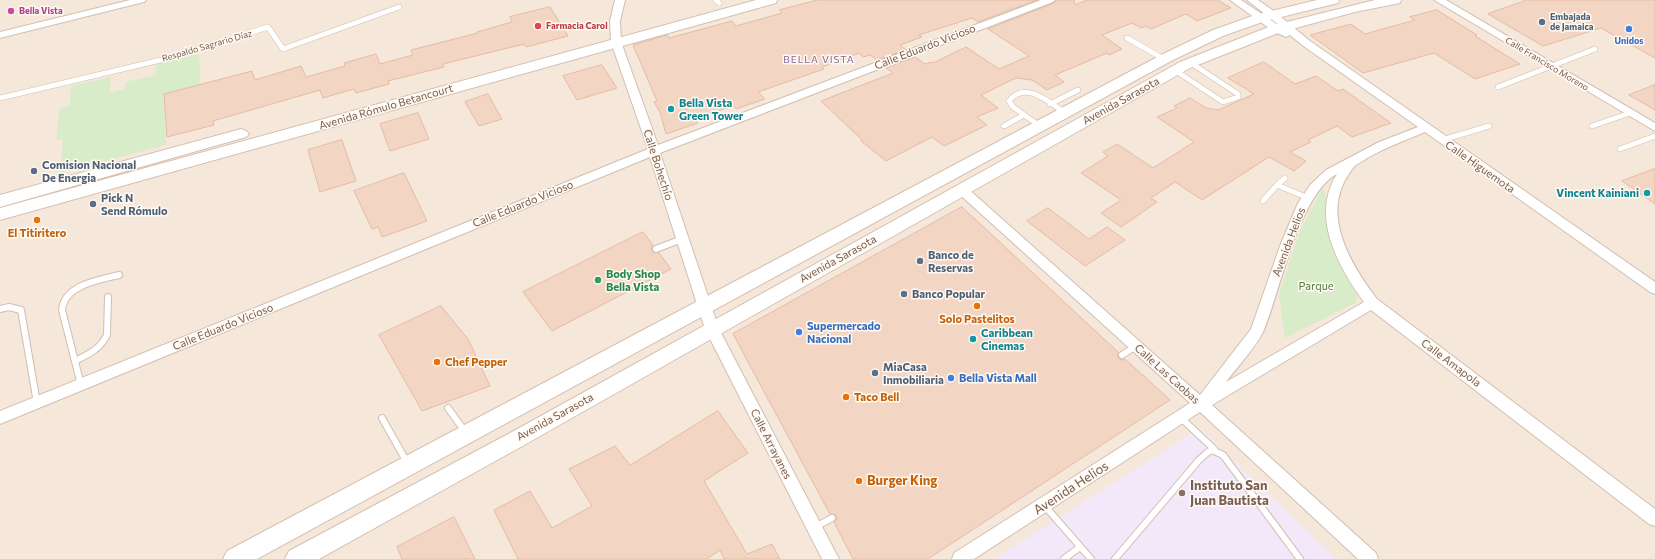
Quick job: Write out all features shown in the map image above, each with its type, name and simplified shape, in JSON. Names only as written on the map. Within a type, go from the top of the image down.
[{"type":"main road","name":"Avenida Rómulo Betancourt","points":[[0,201],[615,37],[771,0]]},
{"type":"main road","name":"Avenida Sarasota","points":[[235,559],[1040,126],[1058,108],[1177,64],[1274,22],[1333,0]]},
{"type":"main road","name":"Avenida Sarasota","points":[[297,559],[519,438],[962,190],[1177,64],[1218,33],[1395,0]]},
{"type":"main road","name":"Avenida Rómulo Betancourt","points":[[0,214],[615,37],[722,1]]},
{"type":"street","points":[[0,35],[141,0]]},
{"type":"street","name":"Calle Bohechío","points":[[620,0],[615,21],[615,37],[654,150],[712,329]]},
{"type":"street","name":"Calle Eduardo Vicioso","points":[[0,418],[654,150],[1050,0]]},
{"type":"street","name":"Calle Higuemota","points":[[1235,0],[1274,22],[1306,43],[1655,289]]},
{"type":"street","name":"Calle Higuemota","points":[[1252,0],[1274,22]]},
{"type":"street","name":"Calle Francisco Moreno","points":[[1439,0],[1655,128]]},
{"type":"street","name":"Avenida Helios","points":[[1201,404],[1257,331],[1286,246],[1304,203],[1314,188],[1330,173],[1383,145],[1425,128]]},
{"type":"street","name":"Calle Amapola","points":[[1352,162],[1340,178],[1332,199],[1333,222],[1341,252],[1356,282],[1372,303],[1655,519]]},
{"type":"street","name":"Calle Las Caobas","points":[[962,190],[1201,404],[1370,559]]},
{"type":"street","name":"Avenida Helios","points":[[960,559],[1180,417],[1372,303]]},
{"type":"street","name":"Calle Arrayanes","points":[[712,329],[831,559]]},
{"type":"lane","name":"Respaldo Sagrario Díaz","points":[[0,98],[181,54],[268,27],[283,50],[399,7]]},
{"type":"lane","points":[[1127,38],[1238,94],[1238,97],[1223,102],[1177,64]]},
{"type":"lane","points":[[1498,87],[1595,49]]},
{"type":"lane","points":[[1040,126],[1013,107],[1010,102],[1015,94],[1028,91],[1058,108],[1078,90]]},
{"type":"lane","points":[[1592,126],[1630,113]]},
{"type":"lane","points":[[1004,126],[1024,115]]},
{"type":"lane","points":[[1442,140],[1490,126]]},
{"type":"lane","points":[[1620,149],[1655,136]]},
{"type":"lane","points":[[1263,202],[1285,178]]},
{"type":"lane","points":[[1278,185],[1308,198]]},
{"type":"lane","points":[[656,249],[683,238]]},
{"type":"lane","points":[[81,385],[62,310],[64,301],[67,296],[79,288],[119,275]]},
{"type":"lane","points":[[75,361],[94,352],[100,348],[105,341],[107,335],[108,297]]},
{"type":"lane","points":[[0,309],[9,307],[21,310],[37,403]]},
{"type":"lane","points":[[1122,355],[1136,346]]},
{"type":"lane","points":[[448,408],[467,435]]},
{"type":"lane","points":[[1180,417],[1214,449],[1223,455],[1300,559]]},
{"type":"lane","points":[[382,418],[409,466]]},
{"type":"lane","points":[[1115,559],[1199,460],[1210,449],[1214,449]]},
{"type":"lane","points":[[1044,505],[1091,559]]},
{"type":"lane","points":[[815,527],[832,518]]},
{"type":"lane","points":[[1064,559],[1080,547]]},
{"type":"shaded area","points":[[0,0],[1655,0],[1655,559],[0,559]]},
{"type":"shaded area","name":"Instituto San Juan Bautista","points":[[1200,428],[1336,559],[994,559]]},
{"type":"green space","points":[[199,54],[201,87],[165,95],[166,145],[60,173],[63,139],[56,140],[59,109],[70,105],[71,86],[111,77],[110,93],[125,89],[125,82],[156,75],[156,64]]},
{"type":"green space","name":"Parque","points":[[1323,187],[1344,267],[1358,293],[1355,303],[1285,338],[1279,295],[1300,231]]},
{"type":"building","points":[[818,0],[1037,0],[978,22],[972,18],[919,35],[922,37],[900,45],[906,50],[877,60],[870,55],[863,57],[859,53],[822,67],[824,69],[758,92],[765,99],[736,109],[733,106],[694,119],[698,123],[666,134],[660,112],[654,102],[657,101],[633,45],[667,35],[669,38],[732,21],[736,26],[782,13],[780,10]]},
{"type":"building","points":[[1056,0],[1074,0],[1075,5],[1087,0],[1218,0],[1231,8],[1197,21],[1186,14],[1151,29],[1145,26],[1141,28],[1132,23],[1102,35],[1122,49],[1109,55],[1107,53],[1055,75],[1064,82],[1047,90],[1032,80],[1016,78],[981,95],[998,108],[977,117],[987,125],[944,146],[932,137],[886,161],[861,141],[862,140],[821,101],[893,73],[886,68],[915,57],[925,64],[933,63],[966,47],[999,69],[1029,56],[988,29],[1054,3]]},
{"type":"building","points":[[1527,0],[1655,0],[1655,58],[1601,28],[1543,46],[1488,14]]},
{"type":"building","points":[[550,7],[568,36],[526,47],[524,44],[443,64],[444,67],[388,81],[389,84],[356,93],[354,89],[323,98],[320,90],[213,121],[214,125],[167,137],[164,94],[252,71],[255,80],[301,66],[306,77],[345,66],[344,63],[376,54],[380,64],[413,55],[411,50],[478,33],[477,32],[512,22],[510,17]]},
{"type":"building","points":[[1437,10],[1520,64],[1475,79],[1434,53],[1363,73],[1310,35],[1351,24],[1365,34],[1415,20],[1410,17]]},
{"type":"building","points":[[1264,62],[1295,84],[1316,76],[1338,91],[1343,89],[1391,123],[1352,137],[1337,126],[1308,140],[1311,142],[1290,152],[1306,161],[1294,171],[1269,157],[1202,200],[1175,182],[1151,198],[1157,202],[1121,227],[1101,213],[1121,200],[1081,173],[1108,156],[1103,152],[1117,144],[1153,168],[1194,142],[1157,117],[1177,108],[1174,106],[1190,98],[1206,108],[1218,110],[1254,94],[1228,78]]},
{"type":"building","points":[[602,65],[617,88],[577,100],[563,76]]},
{"type":"building","points":[[1655,85],[1655,110],[1629,95]]},
{"type":"building","points":[[488,94],[502,119],[479,126],[465,102]]},
{"type":"building","points":[[418,113],[429,139],[390,151],[380,124]]},
{"type":"building","points":[[342,140],[356,181],[320,192],[308,150]]},
{"type":"building","name":"Vincent Kainiani","points":[[1655,169],[1655,204],[1622,181]]},
{"type":"building","points":[[404,173],[427,221],[382,237],[378,227],[372,229],[354,191]]},
{"type":"building","name":"Bella Vista Mall","points":[[962,207],[1118,352],[1118,358],[1122,360],[1125,359],[1170,400],[928,559],[853,559],[834,522],[837,519],[836,515],[830,514],[733,334]]},
{"type":"building","points":[[1048,208],[1089,239],[1107,227],[1125,240],[1085,266],[1027,221]]},
{"type":"building","name":"Body Shop Bella Vista","points":[[643,232],[653,245],[651,249],[653,252],[659,253],[671,269],[552,331],[523,292]]},
{"type":"building","name":"Chef Pepper","points":[[441,306],[468,339],[490,386],[422,411],[379,335]]},
{"type":"building","points":[[718,411],[748,453],[704,481],[747,554],[772,544],[780,559],[724,559],[720,550],[707,559],[518,559],[494,510],[530,491],[552,528],[592,506],[569,469],[615,446],[630,465]]},
{"type":"building","points":[[454,517],[475,559],[402,559],[397,547]]},
{"type":"place","name":"Bella Vista","points":[[11,11]]},
{"type":"place","name":"Embajada de Jamaica","points":[[1542,22]]},
{"type":"place","name":"Farmacia Carol","points":[[538,26]]},
{"type":"place","name":"Unidos","points":[[1629,29]]},
{"type":"place","name":"Bella Vista Green Tower","points":[[671,109]]},
{"type":"place","name":"Comision Nacional De Energia","points":[[34,171]]},
{"type":"place","name":"Vincent Kainiani","points":[[1647,193]]},
{"type":"place","name":"Pick N Send Rómulo","points":[[93,204]]},
{"type":"place","name":"El Titiritero","points":[[37,220]]},
{"type":"place","name":"Banco de Reservas","points":[[920,261]]},
{"type":"place","name":"Body Shop Bella Vista","points":[[598,280]]},
{"type":"place","name":"Banco Popular","points":[[904,294]]},
{"type":"place","name":"Solo Pastelitos","points":[[977,306]]},
{"type":"place","name":"Supermercado Nacional","points":[[799,332]]},
{"type":"place","name":"Caribbean Cinemas","points":[[973,339]]},
{"type":"place","name":"Chef Pepper","points":[[437,362]]},
{"type":"place","name":"MiaCasa Inmobiliaria","points":[[875,373]]},
{"type":"place","name":"Bella Vista Mall","points":[[951,378]]},
{"type":"place","name":"Taco Bell","points":[[846,397]]},
{"type":"place","name":"Burger King","points":[[859,481]]},
{"type":"place","name":"Instituto San Juan Bautista","points":[[1182,493]]},
{"type":"district","name":"BELLA VISTA","points":[[819,60]]}]
